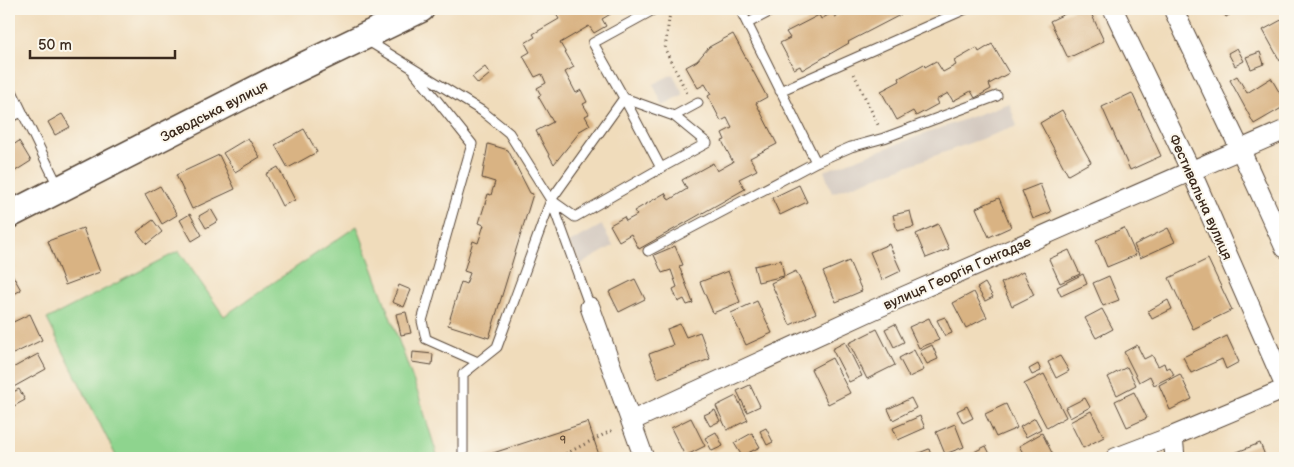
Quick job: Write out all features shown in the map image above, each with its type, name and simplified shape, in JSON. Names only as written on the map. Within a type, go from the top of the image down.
[{"type":"main road","name":"Заводська вулиця","points":[[9,214],[421,9]]},
{"type":"street","name":"Фестивальна вулиця","points":[[1112,9],[1191,171],[1285,388]]},
{"type":"street","points":[[1173,9],[1285,248]]},
{"type":"street","name":"вулиця Георгія Гонгадзе","points":[[632,421],[875,309],[1285,130]]},
{"type":"street","points":[[590,307],[644,458]]},
{"type":"street","points":[[1115,458],[1173,436],[1285,388]]},
{"type":"street","points":[[1173,436],[1175,458]]},
{"type":"lane","points":[[655,9],[593,43],[661,168]]},
{"type":"lane","points":[[740,9],[816,162]]},
{"type":"lane","points":[[748,23],[775,9]]},
{"type":"lane","points":[[780,91],[966,9]]},
{"type":"lane","points":[[362,37],[482,112],[509,133],[551,200],[590,307]]},
{"type":"lane","points":[[411,67],[472,144],[422,321],[426,339],[478,362]]},
{"type":"lane","points":[[9,85],[60,189]]},
{"type":"lane","points":[[648,251],[816,162],[851,147],[884,138],[997,96]]},
{"type":"lane","points":[[551,200],[575,217],[707,143],[674,116],[624,98]]},
{"type":"lane","points":[[463,458],[463,374],[497,347],[551,200],[624,98]]},
{"type":"lane","points":[[674,116],[696,104]]},
{"type":"lane","points":[[9,118],[22,112]]},
{"type":"path","points":[[670,9],[665,49],[696,104]]},
{"type":"path","points":[[849,62],[884,138]]},
{"type":"path","points":[[557,458],[632,421]]},
{"type":"shaded area","points":[[673,74],[684,95],[663,106],[653,84]]},
{"type":"shaded area","points":[[1009,103],[1017,126],[832,193],[824,171]]},
{"type":"shaded area","points":[[602,225],[613,246],[581,264],[569,243]]},
{"type":"green space","points":[[357,226],[419,396],[438,458],[117,458],[47,319],[179,251],[224,316]]},
{"type":"building","points":[[553,9],[619,9],[602,19],[606,26],[594,33],[589,26],[560,43],[574,67],[565,72],[576,93],[581,90],[587,102],[583,104],[589,114],[585,116],[590,125],[578,132],[554,164],[536,131],[553,122],[538,96],[541,95],[537,88],[546,83],[542,74],[535,77],[523,56],[530,52],[525,43],[535,37],[533,34],[559,19]]},
{"type":"building","points":[[841,9],[899,9],[902,14],[848,42],[802,70],[800,66],[794,69],[780,43],[790,38],[786,32],[819,15],[821,19],[832,13],[835,17],[843,13]]},
{"type":"building","points":[[1075,9],[1089,9],[1104,41],[1068,58],[1050,21]]},
{"type":"building","points":[[1221,9],[1232,9],[1234,12],[1226,17]]},
{"type":"building","points":[[1285,18],[1285,59],[1280,61],[1263,30]]},
{"type":"building","points":[[733,34],[767,97],[756,103],[777,144],[750,158],[757,170],[739,179],[745,189],[639,249],[631,234],[619,241],[610,225],[624,217],[626,221],[637,215],[634,211],[665,193],[669,200],[687,189],[682,180],[713,163],[717,171],[733,162],[722,141],[725,140],[722,133],[732,128],[727,118],[721,121],[708,96],[711,94],[705,84],[698,88],[686,67],[697,61],[709,47]]},
{"type":"building","points":[[992,44],[1009,73],[989,84],[991,89],[975,98],[971,91],[953,101],[948,93],[936,100],[938,104],[916,116],[913,111],[897,120],[881,91],[900,81],[899,78],[924,64],[925,67],[936,61],[943,72],[956,65],[954,61],[977,48],[979,52]]},
{"type":"building","points":[[1237,48],[1244,61],[1235,66],[1228,53]]},
{"type":"building","points":[[1260,52],[1264,64],[1251,69],[1246,57]]},
{"type":"building","points":[[485,67],[490,74],[478,84],[472,77]]},
{"type":"building","points":[[1237,76],[1247,93],[1271,78],[1285,102],[1285,106],[1254,124],[1230,80]]},
{"type":"building","points":[[1132,93],[1161,156],[1130,170],[1102,107]]},
{"type":"building","points":[[1062,110],[1091,162],[1068,175],[1040,123]]},
{"type":"building","points":[[62,114],[70,127],[55,135],[48,122]]},
{"type":"building","points":[[304,129],[317,152],[288,168],[275,145]]},
{"type":"building","points":[[248,138],[260,157],[235,172],[223,153]]},
{"type":"building","points":[[19,141],[31,161],[9,175],[9,148]]},
{"type":"building","points":[[488,144],[508,150],[530,193],[533,194],[489,338],[448,325],[461,282],[466,284],[470,273],[464,271],[473,241],[478,243],[484,225],[479,223],[488,194],[491,195],[495,182],[482,178]]},
{"type":"building","points":[[219,155],[235,189],[192,209],[176,175]]},
{"type":"building","points":[[278,167],[295,200],[282,206],[266,174]]},
{"type":"building","points":[[1040,184],[1051,212],[1033,219],[1022,191]]},
{"type":"building","points":[[799,185],[807,202],[780,215],[772,198]]},
{"type":"building","points":[[160,186],[177,215],[162,224],[145,194]]},
{"type":"building","points":[[999,198],[1011,227],[989,237],[976,208]]},
{"type":"building","points":[[211,209],[218,221],[206,228],[199,216]]},
{"type":"building","points":[[910,211],[914,227],[897,231],[893,215]]},
{"type":"building","points":[[190,214],[202,235],[192,241],[180,220]]},
{"type":"building","points":[[153,220],[162,232],[147,244],[137,232]]},
{"type":"building","points":[[938,224],[949,249],[926,258],[916,234]]},
{"type":"building","points":[[83,228],[100,272],[65,285],[48,241]]},
{"type":"building","points":[[1124,228],[1136,255],[1107,267],[1096,240]]},
{"type":"building","points":[[1168,228],[1175,242],[1140,258],[1134,245]]},
{"type":"building","points":[[889,244],[901,271],[882,280],[870,252]]},
{"type":"building","points":[[675,246],[683,265],[679,266],[693,303],[687,305],[684,299],[678,302],[673,289],[677,287],[671,270],[662,273],[654,255]]},
{"type":"building","points":[[1069,250],[1080,274],[1060,283],[1049,259]]},
{"type":"building","points":[[1208,259],[1232,310],[1193,329],[1169,278]]},
{"type":"building","points":[[781,260],[784,276],[758,282],[754,266]]},
{"type":"building","points":[[849,261],[862,291],[836,302],[823,272]]},
{"type":"building","points":[[9,269],[21,290],[9,297]]},
{"type":"building","points":[[728,271],[740,302],[713,313],[700,282]]},
{"type":"building","points":[[796,271],[816,313],[790,325],[771,283]]},
{"type":"building","points":[[1023,272],[1034,295],[1012,306],[1001,283]]},
{"type":"building","points":[[1083,274],[1087,284],[1061,296],[1057,287]]},
{"type":"building","points":[[1109,276],[1119,300],[1103,306],[1093,283]]},
{"type":"building","points":[[635,279],[645,299],[619,312],[609,292]]},
{"type":"building","points":[[985,283],[993,297],[985,301],[977,288]]},
{"type":"building","points":[[399,285],[411,290],[404,307],[392,302]]},
{"type":"building","points":[[974,292],[987,317],[966,328],[953,303]]},
{"type":"building","points":[[1168,300],[1172,309],[1152,319],[1148,311]]},
{"type":"building","points":[[757,301],[772,333],[746,345],[731,313]]},
{"type":"building","points":[[1102,309],[1113,329],[1096,338],[1085,318]]},
{"type":"building","points":[[406,312],[411,333],[401,335],[396,314]]},
{"type":"building","points":[[30,314],[42,340],[9,356],[9,324]]},
{"type":"building","points":[[945,317],[952,333],[945,336],[937,320]]},
{"type":"building","points":[[929,318],[939,340],[919,348],[909,327]]},
{"type":"building","points":[[680,324],[686,337],[700,332],[710,359],[658,378],[649,354],[673,345],[667,329]]},
{"type":"building","points":[[895,324],[904,342],[894,347],[885,329]]},
{"type":"building","points":[[877,329],[895,365],[867,379],[849,343]]},
{"type":"building","points":[[1227,336],[1239,362],[1226,369],[1222,359],[1191,373],[1183,357]]},
{"type":"building","points":[[845,342],[862,376],[849,382],[832,349]]},
{"type":"building","points":[[932,345],[938,359],[927,364],[920,351]]},
{"type":"building","points":[[1137,345],[1144,359],[1152,355],[1158,366],[1164,363],[1166,369],[1170,367],[1174,375],[1154,385],[1150,376],[1139,382],[1124,352]]},
{"type":"building","points":[[914,350],[924,370],[909,377],[899,358]]},
{"type":"building","points":[[413,352],[433,354],[432,365],[412,362]]},
{"type":"building","points":[[38,354],[46,369],[10,389],[9,370]]},
{"type":"building","points":[[1060,356],[1069,371],[1056,378],[1048,362]]},
{"type":"building","points":[[832,358],[850,393],[828,404],[811,369]]},
{"type":"building","points":[[1038,364],[1041,371],[1032,375],[1029,369]]},
{"type":"building","points":[[1127,367],[1136,385],[1117,395],[1108,377]]},
{"type":"building","points":[[1044,374],[1066,417],[1047,428],[1024,384]]},
{"type":"building","points":[[1180,374],[1192,399],[1170,410],[1159,385]]},
{"type":"building","points":[[750,385],[760,406],[747,412],[737,391]]},
{"type":"building","points":[[19,389],[25,400],[14,406],[9,394]]},
{"type":"building","points":[[1134,392],[1147,418],[1127,427],[1115,401]]},
{"type":"building","points":[[736,396],[748,420],[727,430],[716,406]]},
{"type":"building","points":[[911,398],[916,408],[893,420],[888,409]]},
{"type":"building","points":[[1085,398],[1090,407],[1070,418],[1065,408]]},
{"type":"building","points":[[1006,404],[1017,428],[996,437],[985,414]]},
{"type":"building","points":[[967,406],[973,418],[963,423],[957,411]]},
{"type":"building","points":[[715,410],[720,421],[710,426],[704,415]]},
{"type":"building","points":[[1091,411],[1104,437],[1083,448],[1070,422]]},
{"type":"building","points":[[920,416],[925,428],[898,440],[893,428]]},
{"type":"building","points":[[691,418],[705,446],[685,456],[671,428]]},
{"type":"building","points":[[1035,418],[1041,429],[1026,437],[1020,427]]},
{"type":"building","points":[[588,422],[600,458],[478,458]]},
{"type":"building","points":[[955,424],[964,447],[945,454],[936,432]]},
{"type":"building","points":[[766,428],[773,442],[767,445],[760,431]]},
{"type":"building","points":[[716,432],[723,446],[712,451],[705,438]]},
{"type":"building","points":[[752,433],[760,447],[742,456],[734,443]]},
{"type":"building","points":[[1042,433],[1054,457],[1026,458],[1019,446]]},
{"type":"building","points":[[1260,443],[1266,458],[1222,458]]},
{"type":"building","points":[[986,446],[992,458],[967,458],[966,456]]},
{"type":"building","points":[[929,449],[932,458],[916,458],[914,455]]}]
